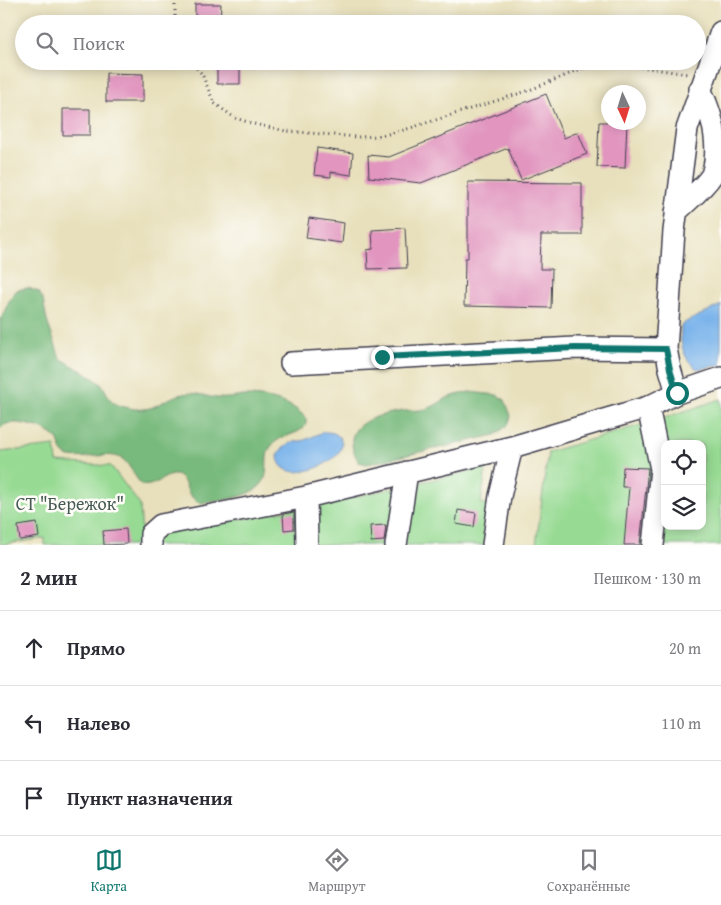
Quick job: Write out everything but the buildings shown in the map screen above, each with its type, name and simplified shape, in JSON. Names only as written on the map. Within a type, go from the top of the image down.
[{"type":"street","points":[[677,393],[666,349],[676,212],[687,130],[721,32]]},
{"type":"street","points":[[676,212],[711,176],[719,156],[718,134],[703,83]]},
{"type":"street","points":[[291,363],[575,348],[666,349]]},
{"type":"street","points":[[153,537],[161,524],[306,496],[512,447],[648,407],[677,393],[721,378]]},
{"type":"street","points":[[648,407],[661,469],[653,545]]},
{"type":"street","points":[[493,545],[500,496],[512,447]]},
{"type":"street","points":[[396,545],[407,472]]},
{"type":"street","points":[[306,496],[307,545]]},
{"type":"path","points":[[175,0],[175,15]]},
{"type":"path","points":[[198,70],[202,74],[214,103],[235,118],[286,131],[357,137],[380,136],[404,130],[526,91],[579,70]]},
{"type":"path","points":[[651,70],[703,83]]},
{"type":"green space","points":[[28,288],[39,292],[43,300],[47,321],[60,358],[101,384],[110,399],[118,405],[135,409],[150,408],[187,393],[220,398],[260,397],[278,401],[294,408],[306,419],[306,425],[303,429],[281,438],[270,447],[267,455],[266,474],[263,482],[257,488],[239,497],[199,503],[190,495],[179,476],[172,475],[152,484],[142,485],[121,458],[109,455],[76,458],[67,456],[53,435],[41,428],[26,424],[6,424],[0,429],[0,321],[10,299],[17,290]]},
{"type":"green space","points":[[469,392],[497,395],[505,400],[511,416],[508,425],[495,435],[367,464],[359,462],[353,449],[352,439],[355,431],[362,424],[381,415],[426,409],[447,398]]},
{"type":"green space","points":[[721,399],[721,545],[536,545],[548,452],[658,420]]},
{"type":"green space","name":"СТ \"Бережок\"","points":[[55,446],[57,462],[111,466],[140,505],[142,537],[316,505],[486,468],[481,503],[490,505],[485,545],[45,545],[45,538],[0,545],[0,452]]},
{"type":"water","points":[[721,305],[721,365],[697,369],[688,360],[683,350],[681,326]]},
{"type":"water","points":[[323,432],[334,433],[340,438],[341,447],[337,455],[327,463],[302,471],[290,471],[282,466],[278,456],[280,451],[290,443],[305,440]]},
{"type":"route","points":[[382,357],[575,348],[666,349],[677,393]]}]
